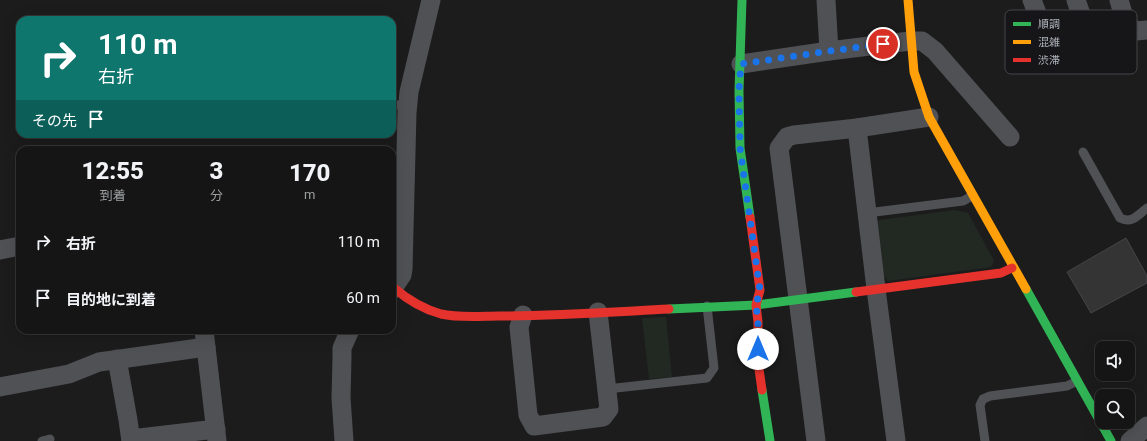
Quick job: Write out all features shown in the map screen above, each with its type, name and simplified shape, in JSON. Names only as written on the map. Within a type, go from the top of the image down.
[{"type":"street","points":[[396,284],[404,269],[400,105],[409,92],[431,0]]},
{"type":"street","points":[[742,0],[739,90],[740,148],[760,290],[756,305],[758,322],[758,362],[770,441]]},
{"type":"street","points":[[826,0],[829,51]]},
{"type":"street","points":[[908,0],[910,41],[914,72],[928,117],[1111,441]]},
{"type":"street","points":[[1032,0],[1036,10]]},
{"type":"street","points":[[1076,0],[1080,10]]},
{"type":"street","points":[[1119,0],[1122,10]]},
{"type":"street","points":[[1137,31],[1147,30]]},
{"type":"street","points":[[741,64],[829,51],[910,41],[922,41],[935,52],[1010,137]]},
{"type":"street","points":[[816,441],[779,148],[787,137],[794,135],[857,128],[928,117]]},
{"type":"street","points":[[857,128],[896,441]]},
{"type":"street","points":[[0,250],[16,247]]},
{"type":"street","points":[[396,291],[417,305],[442,314],[471,316],[523,315],[756,305],[1001,273],[1012,268]]},
{"type":"street","points":[[523,315],[519,327],[528,415],[534,426],[603,417],[609,409],[598,312]]},
{"type":"street","points":[[344,441],[341,398],[342,348],[348,334]]},
{"type":"street","points":[[0,387],[63,376],[99,362],[205,339],[217,435],[131,440],[117,359]]},
{"type":"street","points":[[1130,441],[1147,426]]},
{"type":"lane","points":[[1083,152],[1120,218],[1124,220],[1132,220],[1147,208]]},
{"type":"lane","points":[[868,213],[963,201],[972,196]]},
{"type":"lane","points":[[607,388],[707,378],[714,368],[707,306]]},
{"type":"lane","points":[[985,441],[980,405],[983,399],[990,396],[1067,386],[1077,381]]},
{"type":"shaded area","points":[[955,210],[968,213],[994,261],[991,267],[888,281],[882,273],[877,224],[879,220]]},
{"type":"shaded area","points":[[666,317],[672,377],[649,379],[642,318]]},
{"type":"building","points":[[1126,238],[1147,276],[1147,283],[1091,313],[1067,272]]},
{"type":"traffic: fast","points":[[742,0],[739,91],[740,148],[750,217]]},
{"type":"traffic: fast","points":[[1026,289],[1111,441]]},
{"type":"traffic: fast","points":[[669,309],[756,305],[856,292]]},
{"type":"traffic: fast","points":[[762,390],[770,441]]},
{"type":"traffic: slow","points":[[908,0],[914,72],[929,117],[1026,289]]},
{"type":"traffic: jam","points":[[750,217],[760,290],[756,305],[758,322],[758,362],[762,390]]},
{"type":"traffic: jam","points":[[856,292],[1001,273],[1012,268]]},
{"type":"traffic: jam","points":[[396,289],[422,307],[441,314],[455,316],[584,314],[669,309]]},
{"type":"route","points":[[758,349],[758,322],[756,305],[760,290],[740,148],[739,90],[741,64],[883,44]]}]
